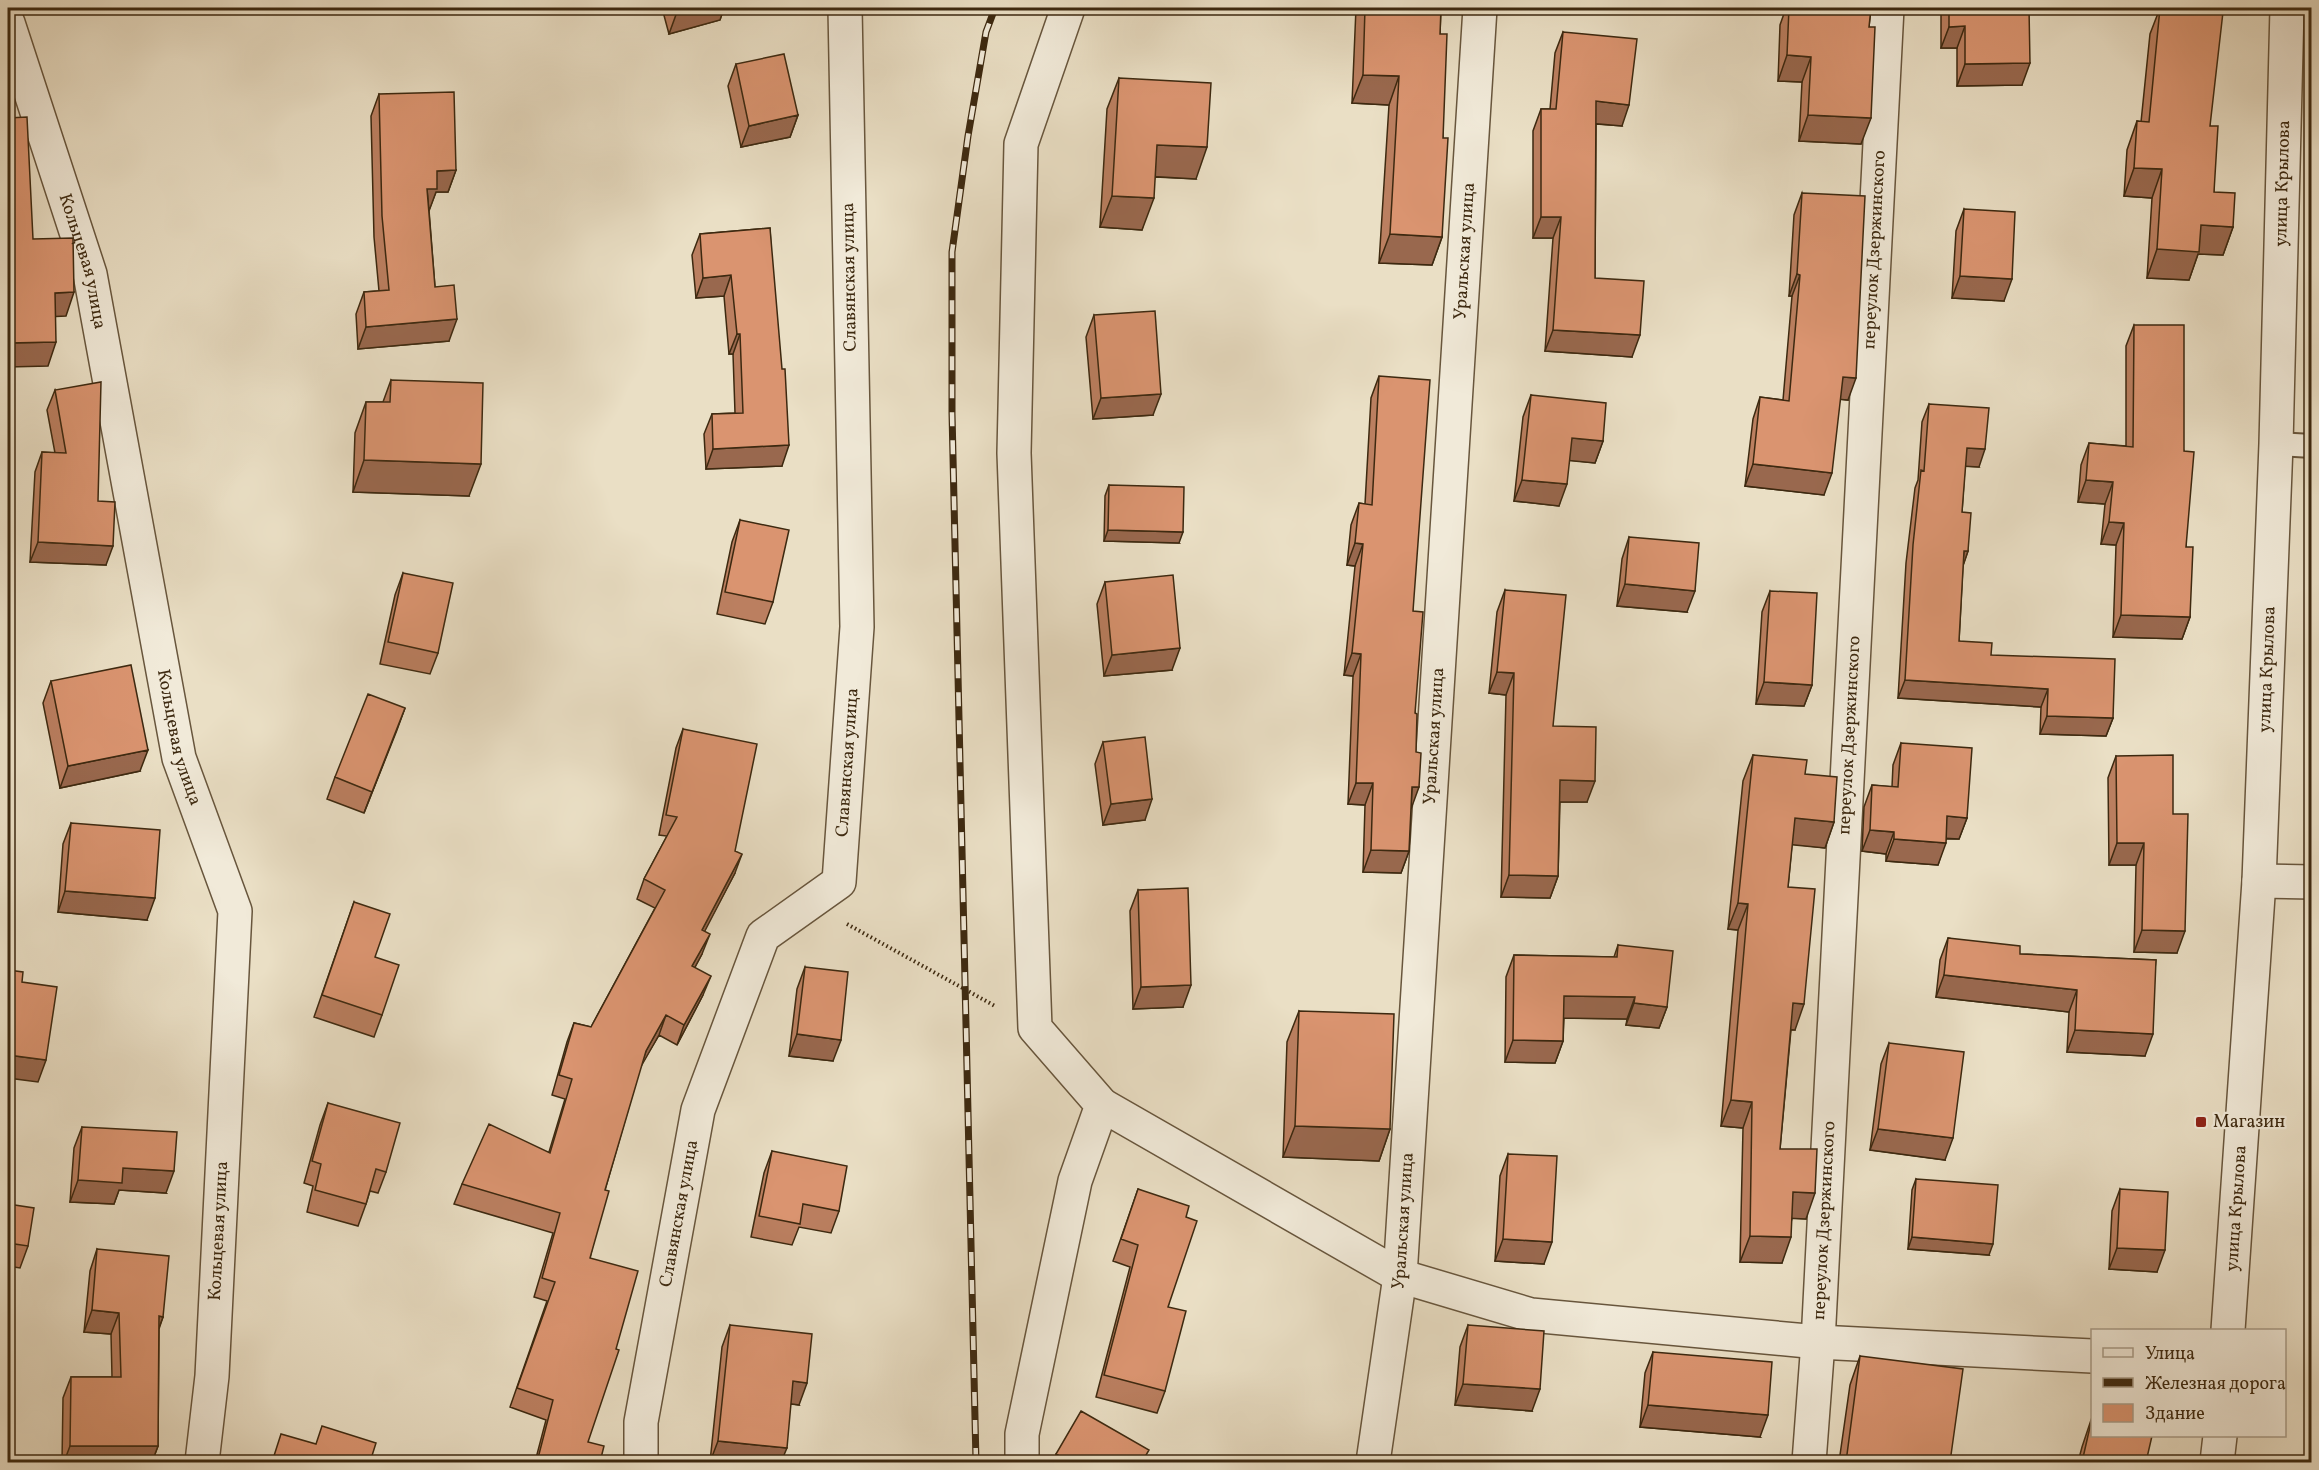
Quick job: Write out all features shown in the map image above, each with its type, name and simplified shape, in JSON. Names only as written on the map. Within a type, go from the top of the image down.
[{"type":"street","name":"Славянская улица","points":[[641,1462],[641,1422],[698,1110],[763,936],[839,882],[857,627],[844,8]]},
{"type":"street","points":[[1068,8],[1021,144],[1014,453],[1035,1028],[1102,1105],[1400,1276],[1531,1315],[1818,1342],[2091,1356]]},
{"type":"street","name":"Уральская улица","points":[[1372,1462],[1400,1276],[1480,8]]},
{"type":"street","name":"переулок Дзержинского","points":[[1809,1462],[1818,1342],[1887,8]]},
{"type":"street","name":"улица Крылова","points":[[2228,1329],[2259,881],[2276,444],[2287,8]]},
{"type":"street","name":"Кольцевая улица","points":[[8,23],[90,274],[179,758],[236,911],[212,1376],[202,1462]]},
{"type":"street","points":[[2259,881],[2312,882]]},
{"type":"street","points":[[1022,1462],[1022,1434],[1075,1181],[1102,1105]]},
{"type":"street","points":[[2217,1462],[2220,1437]]},
{"type":"lane","points":[[2276,444],[2312,447]]},
{"type":"path","points":[[809,903],[1035,1028]]},
{"type":"building","points":[[675,8],[693,8],[677,12]]},
{"type":"building","points":[[1365,8],[1441,8],[1440,34],[1447,34],[1443,138],[1448,138],[1442,237],[1390,234],[1399,76],[1363,75]]},
{"type":"building","points":[[1789,8],[1871,8],[1869,27],[1875,27],[1871,118],[1808,115],[1811,57],[1787,55]]},
{"type":"building","points":[[1949,8],[2029,8],[2030,63],[1965,64],[1965,26],[1949,27]]},
{"type":"building","points":[[2160,8],[2223,12],[2210,126],[2218,126],[2214,192],[2235,193],[2233,227],[2201,225],[2199,252],[2157,249],[2162,169],[2134,168],[2137,121],[2149,122]]},
{"type":"building","points":[[1563,32],[1637,39],[1629,105],[1596,101],[1595,278],[1644,281],[1640,335],[1553,330],[1561,217],[1541,217],[1541,109],[1556,109]]},
{"type":"building","points":[[784,54],[798,115],[749,126],[736,64]]},
{"type":"building","points":[[1119,78],[1211,83],[1207,147],[1157,145],[1154,198],[1112,196]]},
{"type":"building","points":[[454,92],[456,170],[437,171],[437,189],[427,189],[435,287],[454,285],[457,319],[366,327],[364,292],[389,290],[382,216],[379,94]]},
{"type":"building","points":[[27,117],[33,239],[73,238],[74,292],[55,293],[56,342],[8,343],[8,118]]},
{"type":"building","points":[[1802,193],[1865,196],[1856,378],[1843,377],[1832,473],[1753,464],[1760,397],[1789,401],[1800,275],[1797,274]]},
{"type":"building","points":[[1964,209],[2015,212],[2012,279],[1960,276]]},
{"type":"building","points":[[770,228],[782,369],[785,369],[789,445],[713,449],[712,414],[743,413],[740,334],[737,334],[731,275],[703,278],[700,234]]},
{"type":"building","points":[[1155,311],[1161,394],[1101,398],[1094,315]]},
{"type":"building","points":[[2134,325],[2184,325],[2184,451],[2194,452],[2186,547],[2193,547],[2190,617],[2121,615],[2124,523],[2109,522],[2113,482],[2086,480],[2089,443],[2133,447]]},
{"type":"building","points":[[1379,376],[1430,380],[1413,611],[1423,612],[1415,713],[1417,714],[1416,752],[1421,753],[1419,787],[1412,787],[1409,851],[1371,850],[1373,783],[1356,783],[1361,654],[1352,653],[1363,544],[1355,543],[1359,503],[1372,505]]},
{"type":"building","points":[[391,380],[483,383],[481,464],[364,460],[366,402],[390,402]]},
{"type":"building","points":[[101,382],[98,501],[115,502],[113,546],[38,542],[42,452],[66,453],[55,390]]},
{"type":"building","points":[[1531,395],[1606,403],[1603,441],[1572,438],[1567,484],[1522,480]]},
{"type":"building","points":[[1929,404],[1989,408],[1985,449],[1967,448],[1962,512],[1971,513],[1968,551],[1964,551],[1959,641],[1992,643],[1991,655],[2115,659],[2113,718],[2047,716],[2048,689],[1905,680],[1913,545],[1921,470],[1924,471]]},
{"type":"building","points":[[1109,485],[1184,487],[1183,532],[1108,530]]},
{"type":"building","points":[[740,520],[789,530],[773,602],[725,592]]},
{"type":"building","points":[[1629,537],[1699,543],[1695,591],[1625,584]]},
{"type":"building","points":[[403,573],[453,583],[438,653],[388,642]]},
{"type":"building","points":[[1173,575],[1180,648],[1112,655],[1105,582]]},
{"type":"building","points":[[1505,590],[1566,595],[1553,726],[1596,727],[1595,781],[1560,780],[1558,876],[1509,875],[1514,673],[1497,672]]},
{"type":"building","points":[[1770,591],[1817,593],[1812,685],[1764,682]]},
{"type":"building","points":[[131,665],[148,750],[68,766],[51,681]]},
{"type":"building","points":[[368,694],[405,708],[372,792],[335,777]]},
{"type":"building","points":[[683,729],[757,744],[735,851],[742,854],[702,930],[710,934],[692,966],[711,976],[684,1025],[666,1015],[646,1051],[605,1190],[609,1191],[590,1258],[638,1271],[616,1349],[619,1350],[588,1442],[604,1446],[600,1462],[537,1462],[553,1400],[517,1388],[555,1282],[542,1278],[560,1213],[462,1184],[489,1124],[550,1153],[572,1079],[559,1075],[574,1023],[591,1027],[665,890],[644,879],[677,817],[666,815]]},
{"type":"building","points":[[1145,737],[1152,799],[1111,804],[1103,742]]},
{"type":"building","points":[[1901,743],[1972,748],[1967,818],[1947,816],[1946,843],[1894,839],[1894,832],[1870,830],[1872,785],[1898,787]]},
{"type":"building","points":[[1753,755],[1807,760],[1805,774],[1837,777],[1834,822],[1795,818],[1788,887],[1815,889],[1804,1004],[1793,1003],[1780,1149],[1817,1149],[1815,1193],[1793,1192],[1791,1237],[1750,1236],[1752,1102],[1731,1100],[1748,904],[1738,903]]},
{"type":"building","points":[[2173,755],[2173,814],[2188,814],[2185,931],[2142,930],[2144,843],[2117,843],[2116,756]]},
{"type":"building","points":[[71,823],[160,830],[155,898],[65,891]]},
{"type":"building","points":[[1188,888],[1191,985],[1141,987],[1138,890]]},
{"type":"building","points":[[354,902],[390,914],[375,957],[399,965],[382,1015],[322,995]]},
{"type":"building","points":[[1948,938],[2020,946],[2020,954],[2156,960],[2153,1034],[2075,1030],[2077,990],[1944,975]]},
{"type":"building","points":[[1618,945],[1673,951],[1667,1007],[1634,1003],[1635,997],[1564,996],[1563,1041],[1513,1040],[1514,955],[1617,957]]},
{"type":"building","points":[[805,967],[848,972],[841,1040],[797,1034]]},
{"type":"building","points":[[8,970],[23,972],[22,982],[57,987],[46,1060],[8,1055]]},
{"type":"building","points":[[1299,1011],[1394,1014],[1390,1129],[1295,1126]]},
{"type":"building","points":[[1889,1043],[1964,1052],[1953,1138],[1878,1129]]},
{"type":"building","points":[[328,1103],[400,1123],[386,1172],[376,1169],[366,1204],[315,1190],[321,1164],[312,1161]]},
{"type":"building","points":[[82,1127],[177,1132],[174,1171],[123,1168],[122,1183],[78,1180]]},
{"type":"building","points":[[772,1151],[847,1166],[839,1211],[803,1204],[800,1224],[759,1216]]},
{"type":"building","points":[[1508,1154],[1557,1156],[1552,1242],[1503,1239]]},
{"type":"building","points":[[1916,1179],[1998,1185],[1993,1244],[1912,1237]]},
{"type":"building","points":[[1138,1189],[1189,1206],[1186,1217],[1197,1221],[1168,1307],[1186,1311],[1165,1391],[1104,1375],[1138,1245],[1121,1239]]},
{"type":"building","points":[[2120,1189],[2168,1192],[2165,1250],[2117,1248]]},
{"type":"building","points":[[8,1204],[34,1208],[28,1246],[8,1243]]},
{"type":"building","points":[[97,1249],[169,1256],[163,1317],[159,1316],[158,1446],[70,1446],[71,1377],[121,1377],[119,1313],[92,1310]]},
{"type":"building","points":[[730,1325],[812,1334],[807,1383],[793,1381],[787,1448],[718,1441]]},
{"type":"building","points":[[1468,1325],[1544,1331],[1540,1389],[1463,1384]]},
{"type":"building","points":[[1653,1352],[1772,1362],[1768,1415],[1648,1405]]},
{"type":"building","points":[[1860,1356],[1963,1369],[1950,1462],[1846,1462]]},
{"type":"building","points":[[1081,1411],[1149,1450],[1142,1462],[1071,1462],[1056,1454]]},
{"type":"building","points":[[2091,1422],[2091,1437],[2152,1437],[2146,1462],[2082,1462]]},
{"type":"building","points":[[322,1426],[376,1443],[370,1462],[272,1462],[281,1434],[316,1444]]},
{"type":"railway","points":[[976,1462],[952,413],[952,252],[968,136],[986,32],[995,8]]},
{"type":"place","name":"Магазин","points":[[2201,1122]]}]
